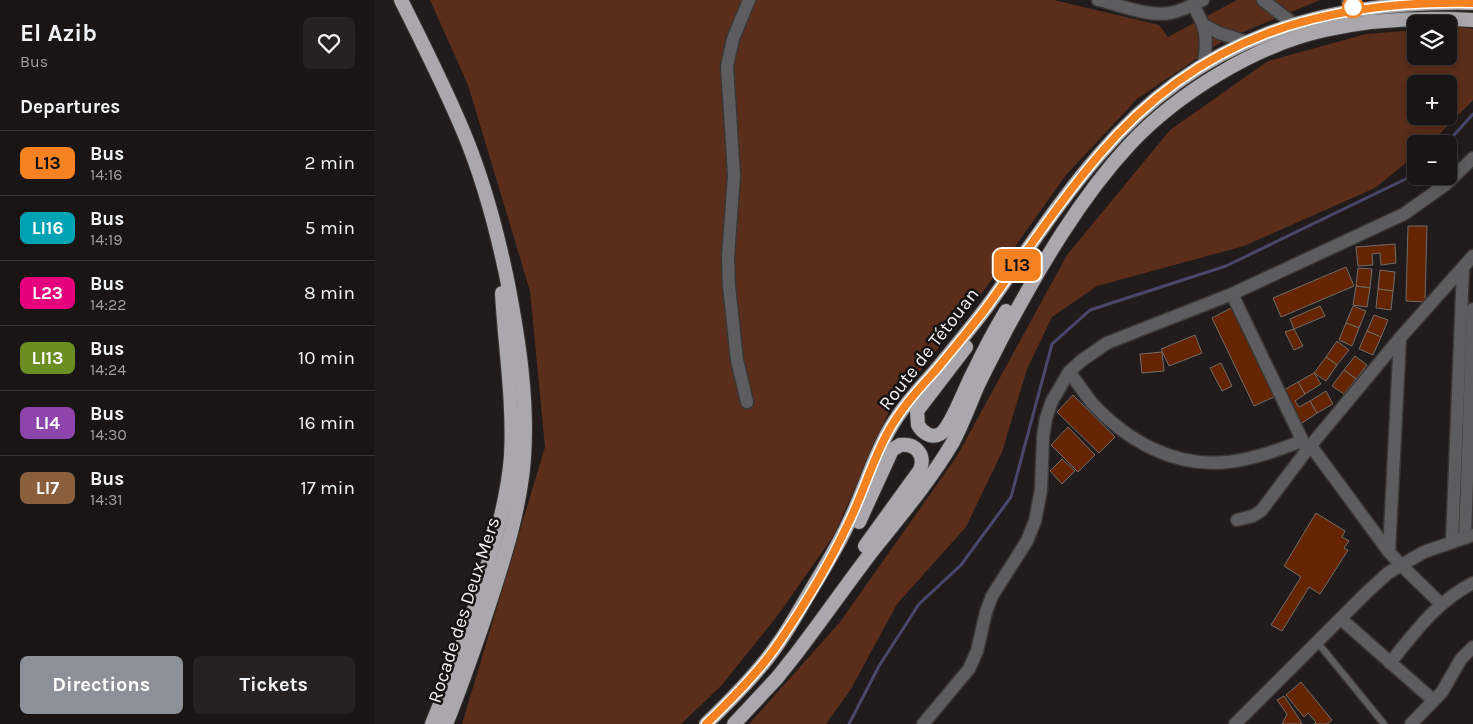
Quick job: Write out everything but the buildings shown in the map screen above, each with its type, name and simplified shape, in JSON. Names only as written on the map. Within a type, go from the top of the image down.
[{"type":"highway","name":"Rocade des Deux Mers","points":[[401,0],[449,96],[481,178],[499,240],[515,320],[524,411],[524,458],[519,492],[503,559],[469,663],[446,724]]},
{"type":"highway","name":"Route de Tétouan","points":[[705,724],[739,690],[780,642],[839,542],[894,421],[910,399],[978,318],[1097,156],[1145,107],[1175,82],[1204,63],[1244,41],[1291,22],[1348,4],[1389,1],[1473,3]]},
{"type":"highway","points":[[734,724],[777,678],[928,480],[959,430],[979,383],[1040,270],[1106,172],[1131,143],[1160,116],[1220,73],[1290,40],[1323,30],[1363,22],[1447,18],[1473,20]]},
{"type":"highway","points":[[1068,195],[1004,295],[962,354],[920,407],[916,420],[917,425],[923,432],[936,435],[945,430],[991,338],[1011,303],[1037,263],[1075,216]]},
{"type":"highway","name":"Rocade des Deux Mers","points":[[432,724],[465,637],[481,587],[499,525],[509,474],[511,432],[509,372],[499,240]]},
{"type":"highway","points":[[780,642],[821,587],[838,560],[859,521],[889,454],[899,445],[914,447],[918,450],[922,459],[917,476],[895,503],[847,572],[796,654]]},
{"type":"street","points":[[747,402],[737,360],[729,286],[728,257],[734,175],[727,66],[733,39],[749,0]]},
{"type":"street","points":[[1263,0],[1291,22]]},
{"type":"street","points":[[1104,1],[1157,13],[1178,11],[1198,2],[1206,40],[1204,63]]},
{"type":"street","points":[[1204,24],[1219,33],[1244,41]]},
{"type":"street","points":[[923,724],[969,669],[977,651],[986,612],[992,596],[1027,541],[1035,520],[1041,490],[1043,437],[1046,418],[1052,401],[1069,372],[1087,356],[1107,343],[1232,294],[1404,214],[1438,191],[1473,158]]},
{"type":"street","points":[[1237,520],[1261,512],[1307,446],[1473,256]]},
{"type":"street","points":[[1235,724],[1377,583],[1401,565],[1424,552],[1469,537],[1463,268]]},
{"type":"street","points":[[1232,294],[1307,446],[1389,552],[1441,604]]},
{"type":"street","points":[[1452,542],[1472,345],[1473,309]]},
{"type":"street","points":[[1389,552],[1400,338]]},
{"type":"street","points":[[1069,372],[1091,401],[1117,427],[1147,446],[1173,457],[1200,462],[1227,462],[1307,446]]},
{"type":"street","points":[[1390,663],[1421,624],[1441,604],[1461,589],[1473,583]]},
{"type":"street","points":[[1341,619],[1433,700]]},
{"type":"street","points":[[1411,724],[1442,692],[1461,659],[1473,647]]},
{"type":"lane","points":[[1317,643],[1384,724]]},
{"type":"shaded area","points":[[430,0],[1054,0],[1159,25],[1168,37],[1237,0],[1320,0],[1224,40],[1137,99],[1066,175],[982,293],[890,409],[834,535],[778,615],[721,686],[681,724],[462,724],[545,447],[530,291],[468,85]]},
{"type":"shaded area","points":[[1457,27],[1473,29],[1473,100],[1457,116],[1457,75],[1407,75],[1407,125],[1449,125],[1439,135],[1407,135],[1407,162],[1375,188],[1244,246],[1097,286],[1052,317],[1027,369],[1002,452],[966,527],[897,604],[851,689],[826,724],[749,724],[840,622],[957,456],[1067,255],[1170,130],[1268,61],[1366,34],[1407,31],[1407,65],[1457,65]]},
{"type":"waterway","points":[[1454,135],[1473,114]]},
{"type":"waterway","points":[[849,724],[879,666],[919,604],[961,565],[1011,497],[1052,344],[1090,310],[1226,266],[1407,178]]},
{"type":"bus line","name":"L13","points":[[706,724],[739,690],[780,642],[831,557],[894,421],[910,399],[949,355],[978,318],[1097,156],[1145,107],[1175,82],[1204,63],[1244,41],[1291,22],[1347,8],[1390,3],[1437,1],[1473,3]]}]
